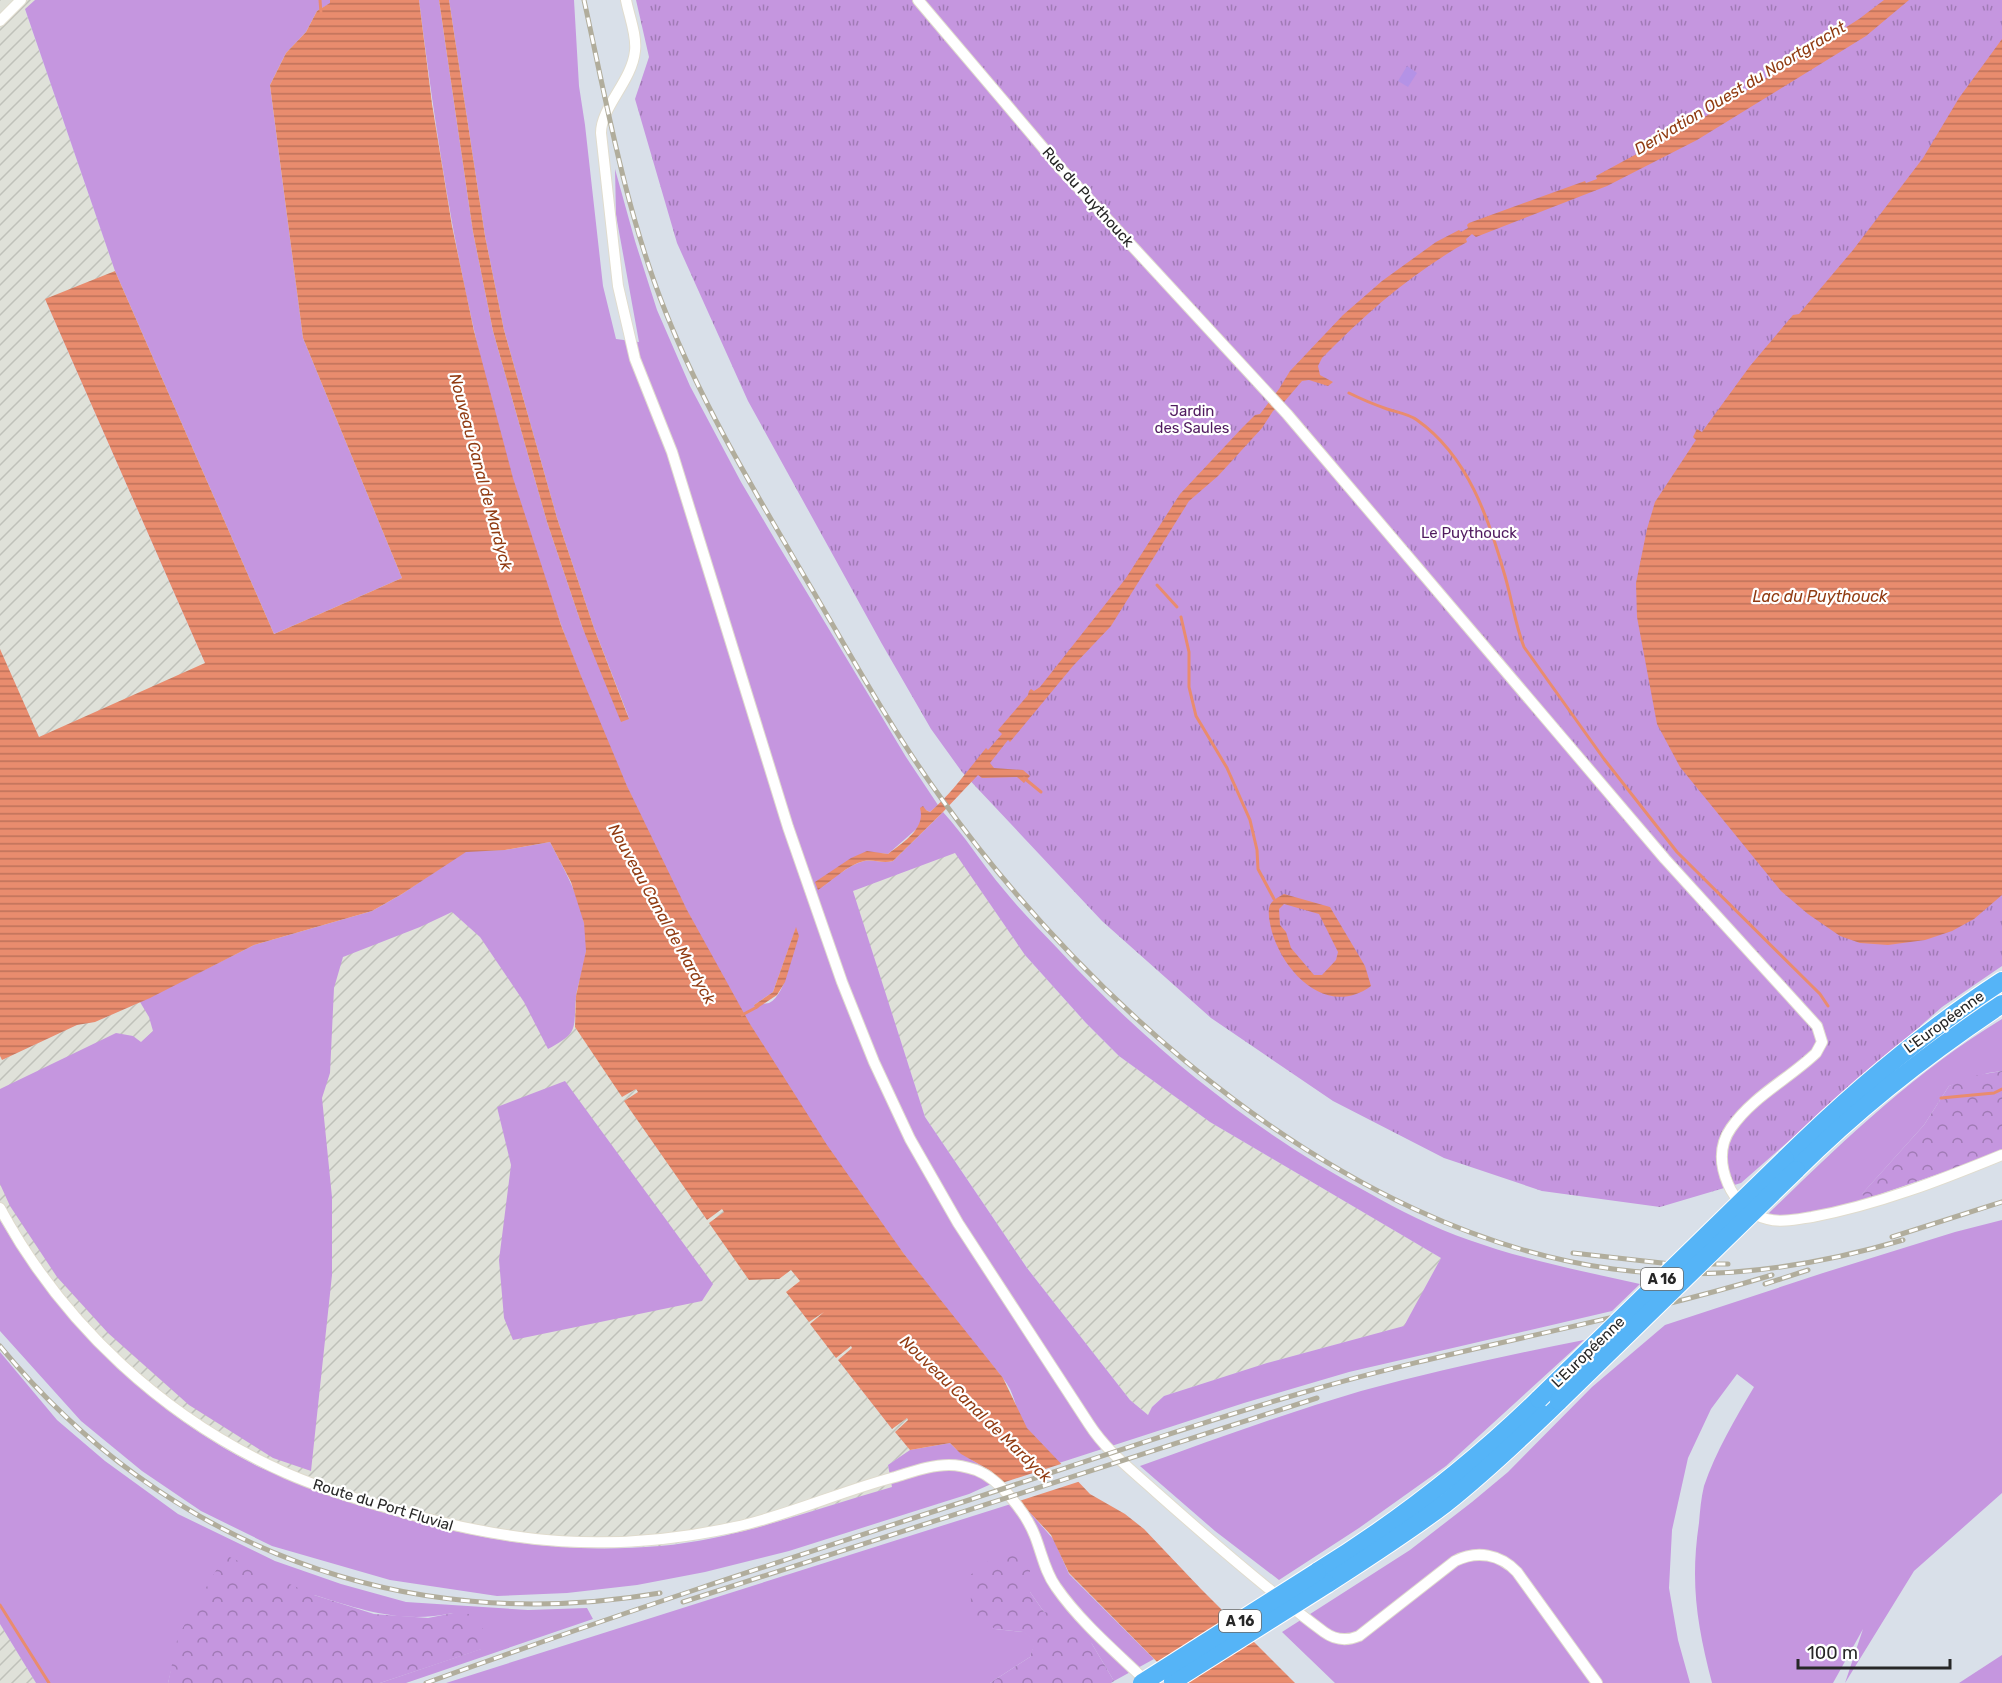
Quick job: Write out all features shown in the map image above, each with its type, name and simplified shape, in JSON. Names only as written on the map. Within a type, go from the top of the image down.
[{"type":"highway","name":"L'Européenne","points":[[1142,1683],[1322,1578],[1387,1545],[1453,1497],[1559,1401],[1790,1165],[1855,1093],[1906,1049],[2002,981]]},
{"type":"highway","name":"L'Européenne","points":[[1170,1683],[1322,1578],[1359,1545],[1426,1498],[1476,1457],[1790,1165],[1939,1047],[2002,1004]]},
{"type":"street","points":[[0,21],[21,0]]},
{"type":"street","points":[[626,0],[635,40],[635,52],[631,68],[603,120],[601,138],[616,278],[633,352],[672,452],[774,784],[813,902],[894,1108],[947,1205],[1102,1441],[1129,1470],[1324,1632],[1341,1639],[1359,1636],[1455,1561],[1472,1555],[1490,1555],[1508,1563],[1517,1572],[1597,1683]]},
{"type":"street","name":"Rue du Puythouck","points":[[918,0],[1062,170],[1267,391],[1665,859],[1818,1026],[1822,1042],[1816,1053],[1749,1108],[1728,1132],[1722,1149],[1722,1164],[1727,1183],[1734,1196],[1761,1217],[1777,1221],[1790,1220],[1852,1208],[1949,1176],[2002,1155]]},
{"type":"street","name":"Route du Port Fluvial","points":[[0,1208],[21,1245],[54,1292],[100,1344],[143,1384],[190,1419],[241,1451],[293,1476],[347,1496],[433,1521],[504,1536],[558,1542],[609,1543],[675,1538],[733,1527],[783,1514],[869,1484],[920,1470],[948,1465],[973,1469],[990,1477],[1018,1507],[1036,1538],[1047,1573],[1058,1590],[1094,1630],[1148,1683]]},
{"type":"shaded area","points":[[0,0],[35,0],[25,10],[115,271],[45,300],[205,664],[39,737],[0,649]]},
{"type":"shaded area","points":[[1407,66],[1417,73],[1408,87],[1398,81]]},
{"type":"shaded area","points":[[550,842],[622,1097],[636,1089],[638,1092],[625,1101],[707,1220],[722,1209],[725,1212],[710,1224],[791,1269],[801,1281],[787,1292],[823,1312],[836,1358],[851,1346],[852,1348],[838,1360],[892,1429],[906,1418],[908,1420],[895,1432],[910,1450],[888,1465],[892,1487],[742,1532],[661,1546],[559,1549],[480,1538],[360,1505],[260,1467],[193,1428],[139,1387],[90,1341],[39,1282],[0,1220],[0,1057],[2,1060],[77,1025],[95,1022],[150,998],[254,945],[359,916]]},
{"type":"shaded area","points":[[955,852],[1025,955],[1119,1056],[1210,1122],[1441,1258],[1405,1326],[1267,1363],[1164,1396],[1152,1407],[1148,1415],[1130,1400],[1027,1268],[925,1117],[852,890]]},
{"type":"shaded area","points":[[0,1624],[2,1627],[36,1683],[0,1683]]},
{"type":"green space","points":[[35,0],[330,0],[331,3],[317,11],[306,32],[286,53],[270,85],[303,338],[402,578],[274,634],[115,271],[25,9]]},
{"type":"green space","points":[[419,0],[439,0],[473,232],[493,331],[547,522],[583,629],[629,718],[594,628],[557,518],[504,330],[485,236],[449,0],[574,0],[579,86],[603,286],[616,339],[639,342],[616,215],[615,169],[657,310],[690,386],[741,482],[777,543],[906,757],[938,805],[930,812],[926,810],[921,825],[888,854],[867,852],[836,876],[864,861],[893,861],[943,812],[1010,898],[1093,985],[1128,1020],[1203,1084],[1282,1142],[1324,1168],[1443,1230],[1554,1265],[1640,1284],[1612,1311],[1349,1372],[1244,1403],[1059,1463],[1037,1441],[1023,1423],[1010,1389],[1003,1379],[949,1313],[861,1196],[794,1097],[733,995],[676,890],[625,782],[579,672],[538,559],[503,445],[474,330],[457,248],[442,166]],"holes":[[[955,853],[1025,955],[1119,1056],[1210,1122],[1441,1258],[1404,1326],[1267,1363],[1164,1396],[1152,1407],[1148,1415],[1130,1400],[1027,1268],[925,1117],[853,891]],[[796,928],[788,969],[781,990],[769,1003],[754,1005],[773,992]]]},
{"type":"green space","name":"Le Puythouck","points":[[636,0],[2002,0],[2002,966],[1942,1007],[1741,1183],[1660,1207],[1542,1191],[1444,1158],[1333,1101],[1211,1018],[1102,921],[962,772],[931,729],[882,644],[748,401],[677,243],[635,99],[649,57]]},
{"type":"green space","points":[[550,842],[576,894],[584,922],[586,951],[576,997],[573,1029],[565,1038],[548,1049],[524,1002],[480,937],[452,912],[343,957],[334,988],[330,1073],[322,1098],[332,1197],[332,1275],[311,1471],[273,1458],[189,1405],[108,1333],[57,1277],[10,1206],[0,1184],[0,1089],[116,1033],[133,1036],[141,1042],[153,1031],[149,1017],[140,1002],[254,945],[372,911],[402,894],[466,851],[505,850]]},
{"type":"green space","points":[[2002,1019],[2002,1071],[1988,1073],[1949,1086],[1924,1125],[1862,1194],[1872,1197],[1833,1218],[1767,1215],[1879,1110],[1938,1062]]},
{"type":"green space","points":[[2002,1071],[2002,1150],[1872,1197],[1861,1195],[1924,1125],[1949,1086],[1972,1076]]},
{"type":"green space","points":[[565,1081],[713,1284],[702,1301],[513,1340],[504,1318],[499,1260],[511,1165],[497,1107]]},
{"type":"green space","points":[[0,1220],[51,1295],[80,1329],[145,1392],[181,1420],[219,1445],[264,1469],[403,1518],[467,1534],[530,1544],[594,1548],[660,1546],[748,1530],[892,1487],[888,1465],[910,1450],[950,1443],[1000,1480],[969,1494],[789,1551],[705,1572],[637,1585],[567,1593],[497,1596],[390,1580],[272,1546],[201,1511],[142,1471],[81,1421],[0,1331]]},
{"type":"green space","points":[[2002,1220],[2002,1493],[1914,1571],[1845,1683],[1863,1629],[1833,1683],[1712,1683],[1696,1604],[1696,1545],[1704,1486],[1720,1448],[1754,1387],[1737,1374],[1711,1409],[1688,1458],[1672,1530],[1669,1588],[1678,1640],[1690,1683],[1335,1683],[1282,1632],[1410,1550],[1472,1502],[1508,1472],[1592,1387],[1665,1325],[1823,1273],[1955,1232]]},
{"type":"green space","points":[[1584,1340],[1446,1466],[1359,1528],[1279,1580],[1215,1531],[1140,1466],[1361,1391]]},
{"type":"green space","points":[[0,1352],[57,1420],[105,1461],[178,1514],[275,1561],[341,1584],[406,1602],[528,1610],[587,1608],[593,1619],[406,1683],[380,1683],[481,1649],[453,1613],[416,1617],[382,1614],[314,1595],[171,1671],[168,1683],[36,1683],[0,1624]]},
{"type":"green space","points":[[1020,1501],[1054,1540],[1069,1574],[1154,1659],[1114,1681],[1092,1644],[1044,1612],[1030,1592],[1030,1567],[995,1629],[1024,1632],[1036,1641],[1030,1657],[990,1683],[446,1683]]},
{"type":"green space","points":[[1018,1544],[1030,1567],[1030,1592],[1044,1612],[1071,1617],[1092,1644],[1114,1681],[1111,1683],[990,1683],[1030,1657],[1035,1641],[1023,1632],[995,1629],[972,1612],[969,1576],[995,1556]]},
{"type":"green space","points":[[225,1555],[314,1595],[374,1614],[428,1618],[453,1613],[469,1614],[483,1629],[482,1649],[380,1683],[168,1683],[178,1636]]},
{"type":"green space","points":[[2002,1655],[2002,1683],[1959,1683]]},
{"type":"water","name":"Nouveau Canal de Mardyck","points":[[330,0],[419,0],[432,104],[452,226],[474,331],[513,478],[561,625],[627,786],[687,910],[750,1024],[827,1145],[904,1254],[1003,1378],[1027,1428],[1090,1494],[1125,1514],[1144,1529],[1295,1683],[1178,1683],[1069,1573],[1051,1535],[991,1471],[961,1454],[950,1443],[910,1450],[895,1432],[908,1420],[907,1418],[892,1429],[838,1360],[852,1348],[851,1346],[836,1358],[810,1324],[824,1312],[809,1322],[786,1292],[800,1281],[791,1270],[779,1279],[749,1280],[709,1223],[724,1212],[722,1209],[707,1220],[624,1101],[638,1092],[636,1089],[622,1097],[575,1027],[576,996],[586,951],[584,923],[571,882],[550,842],[505,850],[466,852],[372,911],[254,945],[150,998],[95,1022],[77,1025],[2,1060],[0,1056],[0,649],[39,737],[205,663],[45,299],[115,271],[274,634],[402,578],[303,338],[270,85],[286,53],[306,32],[317,11],[330,3]]},
{"type":"water","points":[[439,0],[449,0],[485,236],[504,330],[557,518],[594,628],[629,719],[621,722],[583,629],[547,522],[493,331],[473,232]]},
{"type":"water","points":[[1884,0],[1909,0],[1866,36],[1697,140],[1607,186],[1476,237],[1472,234],[1466,239],[1467,242],[1427,267],[1390,295],[1322,358],[1318,366],[1320,375],[1333,382],[1328,386],[1309,380],[1302,381],[1273,411],[1262,428],[1218,476],[1189,501],[1111,626],[1073,666],[990,763],[994,768],[1023,770],[1030,776],[1024,783],[1017,777],[982,778],[978,775],[893,861],[858,863],[818,890],[815,882],[851,858],[867,851],[888,854],[912,834],[920,822],[920,808],[923,806],[930,812],[938,805],[986,748],[988,750],[1002,734],[998,730],[1029,691],[1040,687],[1126,578],[1180,494],[1255,415],[1260,414],[1290,371],[1343,315],[1382,281],[1436,242],[1468,228],[1469,223],[1585,181],[1586,183],[1597,179],[1596,176],[1703,118],[1859,19]]},
{"type":"water","name":"Lac du Puythouck","points":[[2002,39],[2002,895],[1974,919],[1952,931],[1925,940],[1888,945],[1860,943],[1840,936],[1808,914],[1781,891],[1680,767],[1657,724],[1637,617],[1636,583],[1655,502],[1696,440],[1693,437],[1697,429],[1702,432],[1750,366],[1793,315],[1799,314],[1853,250],[1923,158],[1959,98]]},
{"type":"water","points":[[1284,894],[1330,907],[1365,966],[1371,986],[1355,995],[1339,997],[1324,994],[1297,976],[1278,947],[1270,922],[1270,905]],"holes":[[[1284,904],[1319,914],[1338,952],[1336,960],[1322,975],[1314,975],[1291,948],[1286,932],[1280,925],[1279,909]]]},
{"type":"water","points":[[796,927],[799,936],[785,982],[777,995],[756,1009],[754,1005],[773,992]]},
{"type":"pier","points":[[1064,1463],[1081,1481],[1016,1502],[999,1484]]},
{"type":"waterway","points":[[320,0],[321,13]]},
{"type":"waterway","points":[[1349,393],[1414,418],[1435,435],[1450,452],[1463,470],[1484,511],[1499,554],[1524,647],[1604,759],[1677,852],[1820,994],[1828,1006]]},
{"type":"waterway","points":[[1157,585],[1177,607]]},
{"type":"waterway","points":[[1181,617],[1189,652],[1189,687],[1196,716],[1227,768],[1250,820],[1257,850],[1258,869],[1274,899]]},
{"type":"waterway","points":[[1024,778],[1041,792]]},
{"type":"waterway","points":[[742,1015],[757,1007]]},
{"type":"waterway","points":[[1941,1098],[1994,1093],[2002,1089]]},
{"type":"waterway","points":[[0,1605],[49,1683]]},
{"type":"railway","points":[[584,0],[619,158],[652,275],[681,349],[734,455],[874,696],[941,798],[1003,878],[1073,956],[1150,1031],[1234,1100],[1323,1160],[1417,1210],[1514,1247],[1613,1269],[1686,1274],[1723,1273],[1795,1265],[1903,1240]]},
{"type":"railway","points":[[1892,1237],[2002,1202]]},
{"type":"railway","points":[[1573,1253],[1671,1264],[1728,1264]]},
{"type":"railway","points":[[1765,1284],[1808,1270]]},
{"type":"railway","points":[[426,1683],[697,1589],[1137,1444],[1305,1392],[1421,1361],[1656,1307],[1772,1275]]},
{"type":"railway","points":[[0,1346],[65,1416],[137,1476],[214,1524],[296,1561],[382,1587],[472,1601],[565,1603],[660,1593]]},
{"type":"railway","points":[[683,1602],[1317,1398]]},
{"type":"water label","name":"Derivation Ouest du Noortgracht","points":[[1740,88]]},
{"type":"park label","name":"Jardin des Saules","points":[[1192,420]]}]
